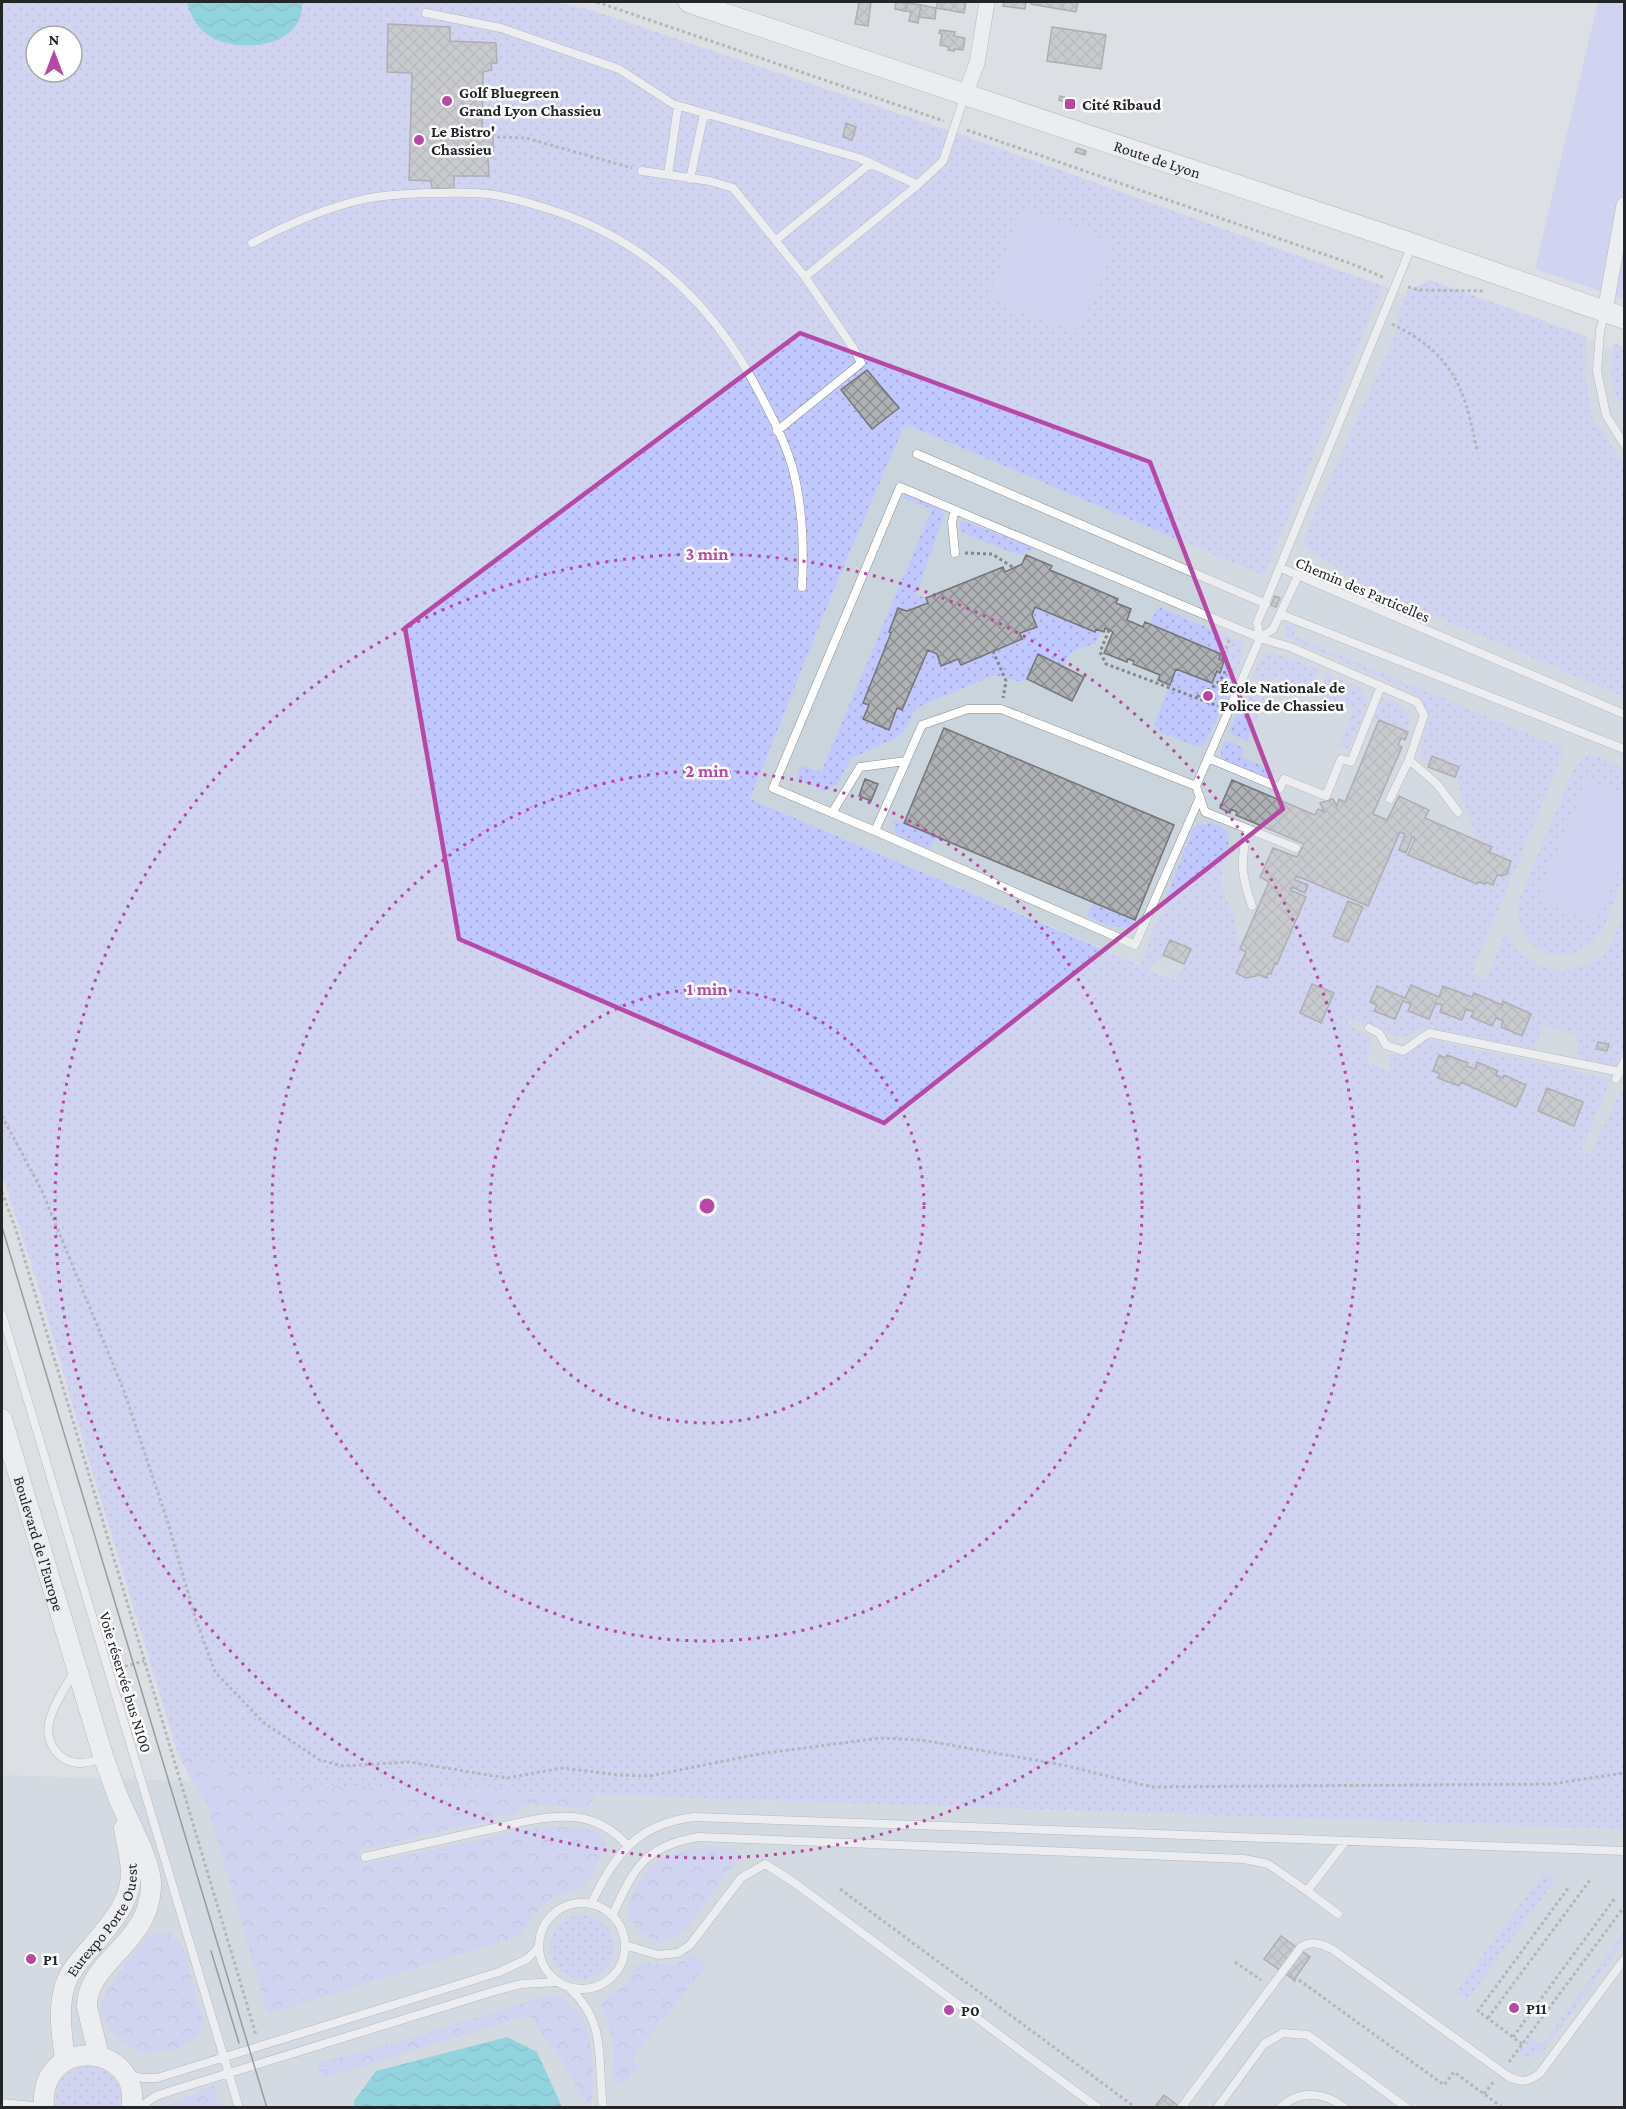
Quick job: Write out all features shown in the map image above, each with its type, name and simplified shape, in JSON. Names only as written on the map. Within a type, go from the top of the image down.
[{"type":"main road","name":"Route de Lyon","points":[[689,2],[1412,244],[1615,315]]},
{"type":"street","points":[[965,95],[977,63],[987,2]]},
{"type":"street","points":[[1615,315],[1624,205]]},
{"type":"street","name":"Boulevard de l'Europe","points":[[2,1419],[104,1759],[121,1804]]},
{"type":"street","name":"Eurexpo Porte Ouest","points":[[99,2056],[87,1999],[101,1971],[138,1927],[148,1905],[151,1881],[138,1840],[121,1804]]},
{"type":"street","name":"Eurexpo Porte Ouest","points":[[65,2060],[61,2024],[63,1999],[68,1979],[116,1917],[127,1898],[131,1874],[121,1804]]},
{"type":"street","points":[[44,2107],[47,2080],[55,2069],[65,2060],[76,2056],[99,2056],[113,2062],[124,2072],[133,2101],[131,2108]]},
{"type":"lane","points":[[426,13],[501,28],[619,69],[678,106],[859,158],[918,184]]},
{"type":"lane","points":[[805,277],[943,161],[965,95]]},
{"type":"lane","points":[[668,176],[678,106]]},
{"type":"lane","points":[[690,179],[704,114]]},
{"type":"lane","points":[[776,240],[872,163]]},
{"type":"lane","points":[[642,171],[733,188],[805,277],[854,348],[861,363],[777,431]]},
{"type":"lane","points":[[252,243],[315,213],[354,201],[397,194],[489,194],[578,218],[620,239],[652,260],[690,293],[729,341],[753,381],[792,465],[798,494],[803,552],[802,587]]},
{"type":"lane","name":"Chemin des Particelles","points":[[1412,244],[1281,568],[1624,714]]},
{"type":"lane","points":[[1615,315],[1600,331],[1597,370],[1606,415],[1624,444]]},
{"type":"lane","points":[[917,454],[1266,604]]},
{"type":"lane","points":[[1200,797],[1136,945],[773,788],[900,487],[1234,628],[1290,647],[1416,702],[1424,715],[1409,760],[1390,798]]},
{"type":"lane","points":[[955,510],[952,522],[955,553]]},
{"type":"lane","points":[[1260,638],[1257,623],[1281,568]]},
{"type":"lane","points":[[1296,848],[1205,812],[1196,786],[1260,638],[1273,629],[1299,576]]},
{"type":"lane","points":[[1280,614],[1624,749]]},
{"type":"lane","points":[[1208,758],[1280,788],[1284,779],[1326,795],[1341,759],[1351,762],[1381,686]]},
{"type":"lane","points":[[875,831],[922,725],[968,709],[1001,709],[1196,786]]},
{"type":"lane","points":[[1409,760],[1437,784],[1458,812]]},
{"type":"lane","points":[[832,813],[860,766],[906,761]]},
{"type":"lane","points":[[1248,829],[1242,851],[1242,879],[1252,906]]},
{"type":"lane","points":[[1369,1028],[1379,1033],[1386,1045],[1403,1051],[1429,1033],[1618,1076],[1624,1062]]},
{"type":"lane","name":"Voie réservée bus N100","points":[[2,1314],[239,2108]]},
{"type":"lane","points":[[76,1668],[49,1723],[52,1747],[69,1761],[78,1763],[104,1759]]},
{"type":"lane","points":[[365,1857],[512,1824],[558,1817],[573,1817],[602,1824],[613,1830],[628,1846]]},
{"type":"lane","points":[[591,1904],[617,1856],[628,1846],[656,1827],[677,1819],[694,1817],[1624,1851]]},
{"type":"lane","points":[[612,1916],[632,1875],[651,1854],[679,1840],[699,1837],[1244,1859],[1268,1864],[1338,1914]]},
{"type":"lane","points":[[1307,1891],[1345,1842]]},
{"type":"lane","points":[[625,1945],[658,1955],[678,1953],[690,1945],[741,1878],[765,1864],[792,1881],[1098,2108]]},
{"type":"lane","points":[[578,1903],[591,1904],[612,1916],[623,1935],[625,1945],[620,1965],[607,1981],[595,1987],[581,1989],[557,1982],[544,1966],[539,1947],[540,1934],[554,1913],[566,1906],[578,1903]]},
{"type":"lane","points":[[1181,2108],[1301,1947],[1312,1943],[1322,1944],[1332,1949],[1518,2082],[1524,2082],[1540,2073],[1624,1960]]},
{"type":"lane","points":[[124,2072],[142,2078],[157,2078],[499,1972],[527,1959],[539,1947]]},
{"type":"lane","points":[[138,2108],[156,2096],[495,1991],[521,1984],[557,1982]]},
{"type":"lane","points":[[568,1987],[582,2000],[597,2032],[601,2058],[603,2108]]},
{"type":"lane","points":[[1218,2108],[1264,2044],[1283,2033],[1308,2035],[1407,2108]]},
{"type":"lane","points":[[1280,2108],[1296,2097],[1306,2094],[1317,2094],[1329,2098],[1345,2108]]},
{"type":"lane","points":[[2,2103],[44,2107]]},
{"type":"path","points":[[597,2],[1352,264],[1397,283],[1420,290],[1494,292]]},
{"type":"path","points":[[497,137],[526,138],[642,171]]},
{"type":"path","points":[[1382,320],[1428,345],[1444,362],[1463,393],[1477,450]]},
{"type":"path","points":[[955,553],[992,554],[1014,568]]},
{"type":"path","points":[[1221,660],[1234,628]]},
{"type":"path","points":[[1109,630],[1100,652],[1106,663],[1228,711]]},
{"type":"path","points":[[993,651],[1006,681],[1001,709]]},
{"type":"path","points":[[1197,697],[1216,685],[1224,675],[1226,668]]},
{"type":"path","points":[[2,1116],[42,1191],[124,1391],[168,1523],[195,1617],[215,1672],[264,1723],[320,1760],[343,1766],[409,1762],[507,1778],[562,1768],[649,1776],[759,1754],[880,1738],[922,1740],[1063,1765],[1152,1787],[1551,1784],[1624,1773]]},
{"type":"path","points":[[2,1192],[16,1230],[259,2046]]},
{"type":"path","points":[[109,1672],[144,1661]]},
{"type":"path","points":[[1488,2018],[1590,1880]]},
{"type":"path","points":[[1522,2044],[1478,2011],[1569,1887]]},
{"type":"path","points":[[840,1889],[1136,2108]]},
{"type":"path","points":[[1513,2037],[1615,1898]]},
{"type":"path","points":[[1484,2094],[1624,1907]]},
{"type":"path","points":[[1235,1962],[1280,1993],[1288,1980],[1299,1980],[1444,2085],[1454,2072],[1503,2108]]},
{"type":"highlighted area","points":[[800,333],[1150,462],[1283,809],[884,1123],[459,939],[405,628]]},
{"type":"shaded area","name":"École Nationale de Police de Chassieu","points":[[1383,286],[1415,299],[1488,300],[1624,354],[1624,1084],[1591,1155],[750,799],[833,592],[905,424],[1264,576]]},
{"type":"shaded area","points":[[2,1775],[1624,1829],[1624,2107],[2,2108]]},
{"type":"green space","points":[[2,2],[557,2],[594,11],[962,135],[1383,286],[1264,576],[905,424],[833,592],[750,799],[1140,965],[1194,827],[1206,824],[1217,825],[1225,830],[1229,844],[1222,872],[1222,888],[1234,917],[1238,941],[1243,943],[1240,949],[1246,952],[1236,973],[1246,978],[1256,974],[1266,977],[1268,973],[1271,974],[1275,963],[1277,964],[1306,897],[1290,890],[1292,887],[1306,892],[1308,885],[1295,880],[1297,876],[1368,906],[1400,832],[1405,834],[1399,850],[1406,852],[1412,837],[1415,838],[1409,855],[1476,884],[1486,882],[1493,884],[1497,875],[1507,874],[1489,852],[1491,846],[1478,841],[1455,777],[1428,767],[1421,761],[1420,751],[1427,718],[1420,701],[1411,691],[1286,637],[1284,632],[1287,626],[1297,625],[1293,636],[1565,749],[1472,973],[1486,980],[1506,931],[1519,951],[1537,964],[1558,970],[1588,964],[1608,949],[1624,910],[1624,1047],[1615,1068],[1577,1058],[1577,1035],[1543,1025],[1535,1049],[1432,1029],[1421,1028],[1403,1038],[1350,1019],[1347,1025],[1372,1037],[1367,1061],[1389,1071],[1390,1056],[1428,1039],[1611,1079],[1581,1151],[1590,1155],[1624,1084],[1624,1829],[283,1784],[178,1754],[38,1285],[2,1175]],"holes":[[[1170,940],[1191,949],[1177,980],[1148,969],[1163,955]]]},
{"type":"green space","points":[[1598,2],[1624,2],[1624,299],[1535,269]]},
{"type":"green space","points":[[1024,207],[1114,243],[1079,333],[988,298]]},
{"type":"green space","points":[[1430,280],[1586,336],[1585,374],[1592,416],[1624,463],[1624,697],[1370,588],[1310,551],[1304,543],[1308,528],[1394,337],[1407,291]]},
{"type":"green space","points":[[1613,343],[1624,347],[1624,419],[1611,377]]},
{"type":"green space","points":[[905,494],[942,510],[944,515],[916,595],[926,598],[928,603],[907,611],[898,608],[889,632],[891,633],[864,703],[869,705],[863,719],[889,729],[897,708],[903,710],[928,650],[937,654],[941,665],[958,659],[961,665],[1022,639],[1020,633],[1037,627],[1032,615],[1035,607],[1094,632],[1096,629],[1101,631],[1096,643],[1072,651],[1064,667],[1038,654],[1027,679],[1021,682],[994,675],[916,708],[904,731],[896,738],[851,758],[838,783],[824,791],[797,779],[797,773],[801,766],[821,772],[932,509],[904,498]]},
{"type":"green space","points":[[961,521],[1035,548],[1019,555],[968,535],[959,529]]},
{"type":"green space","points":[[1158,607],[1242,642],[1240,661],[1229,692],[1205,744],[1199,747],[1160,732],[1155,725],[1156,720],[1176,669],[1212,683],[1224,661],[1219,659],[1221,653],[1150,623]]},
{"type":"green space","points":[[1271,652],[1320,670],[1311,693],[1275,677],[1271,685],[1252,678],[1262,656]]},
{"type":"green space","points":[[1327,674],[1360,688],[1367,699],[1364,714],[1348,750],[1339,746],[1353,711],[1318,696]]},
{"type":"green space","points":[[1249,685],[1268,693],[1247,741],[1229,733]]},
{"type":"green space","points":[[1383,698],[1405,709],[1408,718],[1406,732],[1374,718],[1378,703]]},
{"type":"green space","points":[[1225,740],[1244,748],[1241,757],[1275,771],[1273,778],[1269,779],[1224,762],[1221,754]]},
{"type":"green space","points":[[1588,753],[1624,768],[1624,877],[1603,930],[1594,942],[1574,954],[1564,956],[1545,953],[1536,948],[1524,935],[1518,917],[1518,902],[1574,769]]},
{"type":"green space","points":[[1588,779],[1624,794],[1624,853],[1595,923],[1537,898]]},
{"type":"green space","points":[[893,819],[937,837],[930,849],[896,835]]},
{"type":"green space","points":[[1093,902],[1135,920],[1130,927],[1113,926],[1098,921],[1087,916]]},
{"type":"green space","points":[[178,1754],[283,1784],[597,1795],[586,1808],[525,1804],[515,1814],[359,1850],[363,1865],[538,1827],[581,1827],[601,1833],[606,1844],[587,1884],[551,1898],[537,1911],[520,1936],[268,2014],[206,1802]]},
{"type":"green space","points":[[711,1847],[736,1849],[741,1857],[724,1876],[685,1931],[657,1943],[637,1929],[627,1909],[640,1880],[648,1870],[657,1862],[679,1851]]},
{"type":"green space","points":[[1543,1873],[1557,1878],[1467,2001],[1455,1992]]},
{"type":"green space","points":[[576,1915],[588,1915],[605,1924],[612,1935],[614,1947],[612,1959],[605,1970],[588,1979],[576,1979],[564,1974],[555,1965],[550,1953],[550,1941],[555,1929],[564,1920]]},
{"type":"green space","points":[[1624,1932],[1624,1941],[1546,2048],[1532,2056],[1517,2054],[1530,2038],[1542,2045]]},
{"type":"green space","points":[[168,1933],[182,1944],[203,2021],[199,2035],[182,2048],[143,2054],[121,2040],[107,2027],[101,2008],[106,1991],[142,1942],[153,1934]]},
{"type":"green space","points":[[694,1953],[706,1966],[632,2058],[639,2066],[625,2085],[612,2080],[613,2042],[601,2006],[605,1999],[626,1984],[635,1966],[644,1963],[674,1966]]},
{"type":"green space","points":[[550,1995],[563,1997],[580,2016],[586,2029],[592,2061],[592,2104],[585,2104],[560,2057],[529,2015],[322,2079],[317,2063],[389,2044]]},
{"type":"green space","points":[[96,2065],[113,2077],[120,2087],[121,2107],[58,2108],[57,2088],[64,2076],[78,2068]]},
{"type":"green space","points":[[214,2085],[218,2107],[165,2107]]},
{"type":"water","points":[[187,2],[302,2],[300,17],[294,28],[283,37],[256,45],[240,45],[226,43],[203,31],[190,13]]},
{"type":"water","points":[[507,2037],[537,2052],[562,2107],[354,2107],[354,2101],[376,2071]]},
{"type":"building","points":[[859,2],[871,2],[868,26],[855,24]]},
{"type":"building","points":[[896,2],[907,3],[905,11],[895,9]]},
{"type":"building","points":[[938,2],[966,2],[964,13],[936,8]]},
{"type":"building","points":[[1004,2],[1026,2],[1025,9],[1003,6]]},
{"type":"building","points":[[1031,2],[1078,2],[1076,12],[1031,4]]},
{"type":"building","points":[[907,3],[921,5],[918,23],[909,21],[911,12],[905,11]]},
{"type":"building","points":[[921,5],[936,8],[935,19],[919,17]]},
{"type":"building","name":"Golf Bluegreen Grand Lyon Chassieu","points":[[388,24],[450,27],[450,41],[496,43],[497,63],[491,63],[492,70],[483,72],[482,129],[493,130],[493,157],[488,157],[489,176],[454,176],[454,189],[432,188],[431,181],[409,180],[412,73],[387,72]]},
{"type":"building","points":[[1052,27],[1106,35],[1101,69],[1047,61]]},
{"type":"building","points":[[940,30],[955,32],[954,36],[965,38],[963,50],[948,50],[949,47],[940,45],[942,34],[939,33]]},
{"type":"building","points":[[1060,96],[1070,99],[1068,103],[1059,100]]},
{"type":"building","points":[[846,123],[856,127],[852,140],[843,137]]},
{"type":"building","points":[[1077,148],[1086,151],[1085,155],[1075,152]]},
{"type":"building","points":[[867,370],[899,408],[872,429],[841,390]]},
{"type":"building","points":[[1026,555],[1052,566],[1050,570],[1118,599],[1116,603],[1131,609],[1127,620],[1143,627],[1145,622],[1221,654],[1219,659],[1224,661],[1220,673],[1217,671],[1212,683],[1176,669],[1170,685],[1158,680],[1160,675],[1133,664],[1134,661],[1128,659],[1127,662],[1104,653],[1113,632],[1105,628],[1104,632],[1096,629],[1095,632],[1035,607],[1032,615],[1037,627],[1020,633],[1022,639],[961,665],[958,659],[941,666],[937,654],[928,650],[902,710],[897,708],[889,730],[863,719],[869,705],[863,703],[891,633],[889,632],[898,608],[907,611],[928,603],[926,598],[1003,567],[1005,572],[1022,564]]},
{"type":"building","points":[[1275,596],[1280,598],[1276,607],[1271,605]]},
{"type":"building","points":[[1038,654],[1084,677],[1072,701],[1027,679]]},
{"type":"building","points":[[1379,720],[1408,732],[1405,740],[1401,738],[1398,745],[1402,747],[1373,814],[1387,820],[1399,796],[1429,810],[1425,818],[1492,847],[1489,852],[1511,861],[1507,874],[1497,875],[1493,885],[1486,882],[1477,884],[1408,855],[1415,838],[1412,837],[1406,853],[1399,850],[1405,834],[1400,832],[1368,906],[1297,876],[1295,880],[1308,885],[1305,893],[1292,887],[1290,890],[1306,897],[1271,974],[1268,973],[1267,978],[1256,974],[1256,976],[1246,978],[1236,973],[1246,952],[1240,949],[1269,882],[1260,877],[1273,848],[1297,857],[1304,844],[1236,815],[1237,812],[1231,809],[1230,813],[1220,808],[1232,780],[1315,815],[1318,809],[1324,812],[1320,803],[1333,799],[1337,806],[1339,799],[1345,802]]},
{"type":"building","points":[[944,728],[1174,825],[1135,920],[904,823]]},
{"type":"building","points":[[1432,756],[1459,767],[1455,777],[1428,767]]},
{"type":"building","points":[[865,779],[878,784],[871,801],[859,796]]},
{"type":"building","points":[[1348,901],[1363,907],[1348,942],[1333,936]]},
{"type":"building","points":[[1170,940],[1191,949],[1184,964],[1163,955]]},
{"type":"building","points":[[1312,984],[1334,993],[1321,1023],[1300,1013]]},
{"type":"building","points":[[1411,985],[1439,997],[1443,986],[1472,997],[1474,993],[1502,1005],[1503,1001],[1531,1014],[1522,1036],[1501,1027],[1503,1021],[1496,1018],[1492,1026],[1471,1017],[1474,1012],[1466,1009],[1462,1020],[1440,1012],[1442,1005],[1436,1003],[1429,1019],[1408,1011],[1411,1004],[1403,1001],[1395,1019],[1374,1011],[1377,1005],[1370,1002],[1377,986],[1405,998]]},
{"type":"building","points":[[1598,1042],[1609,1044],[1607,1051],[1596,1049]]},
{"type":"building","points":[[1439,1055],[1446,1058],[1447,1055],[1468,1063],[1467,1066],[1475,1069],[1477,1062],[1498,1071],[1496,1075],[1503,1078],[1504,1075],[1526,1085],[1516,1107],[1461,1082],[1459,1086],[1438,1078],[1440,1074],[1433,1071]]},
{"type":"building","points":[[1547,1088],[1583,1102],[1574,1126],[1538,1111]]},
{"type":"building","points":[[1281,1936],[1310,1957],[1294,1980],[1264,1959]]},
{"type":"building","points":[[1164,2095],[1181,2108],[1154,2108]]},
{"type":"tram line","points":[[2,1227],[267,2108]]},
{"type":"tram line","points":[[211,1951],[239,2043]]},
{"type":"place","name":"Golf Bluegreen Grand Lyon Chassieu","points":[[447,101]]},
{"type":"place","name":"Cité Ribaud","points":[[1070,104]]},
{"type":"place","name":"Le Bistro' Chassieu","points":[[419,140]]},
{"type":"place","name":"École Nationale de Police de Chassieu","points":[[1208,696]]},
{"type":"place","name":"P1","points":[[31,1959]]},
{"type":"place","name":"P11","points":[[1514,2008]]},
{"type":"place","name":"P0","points":[[949,2010]]}]
